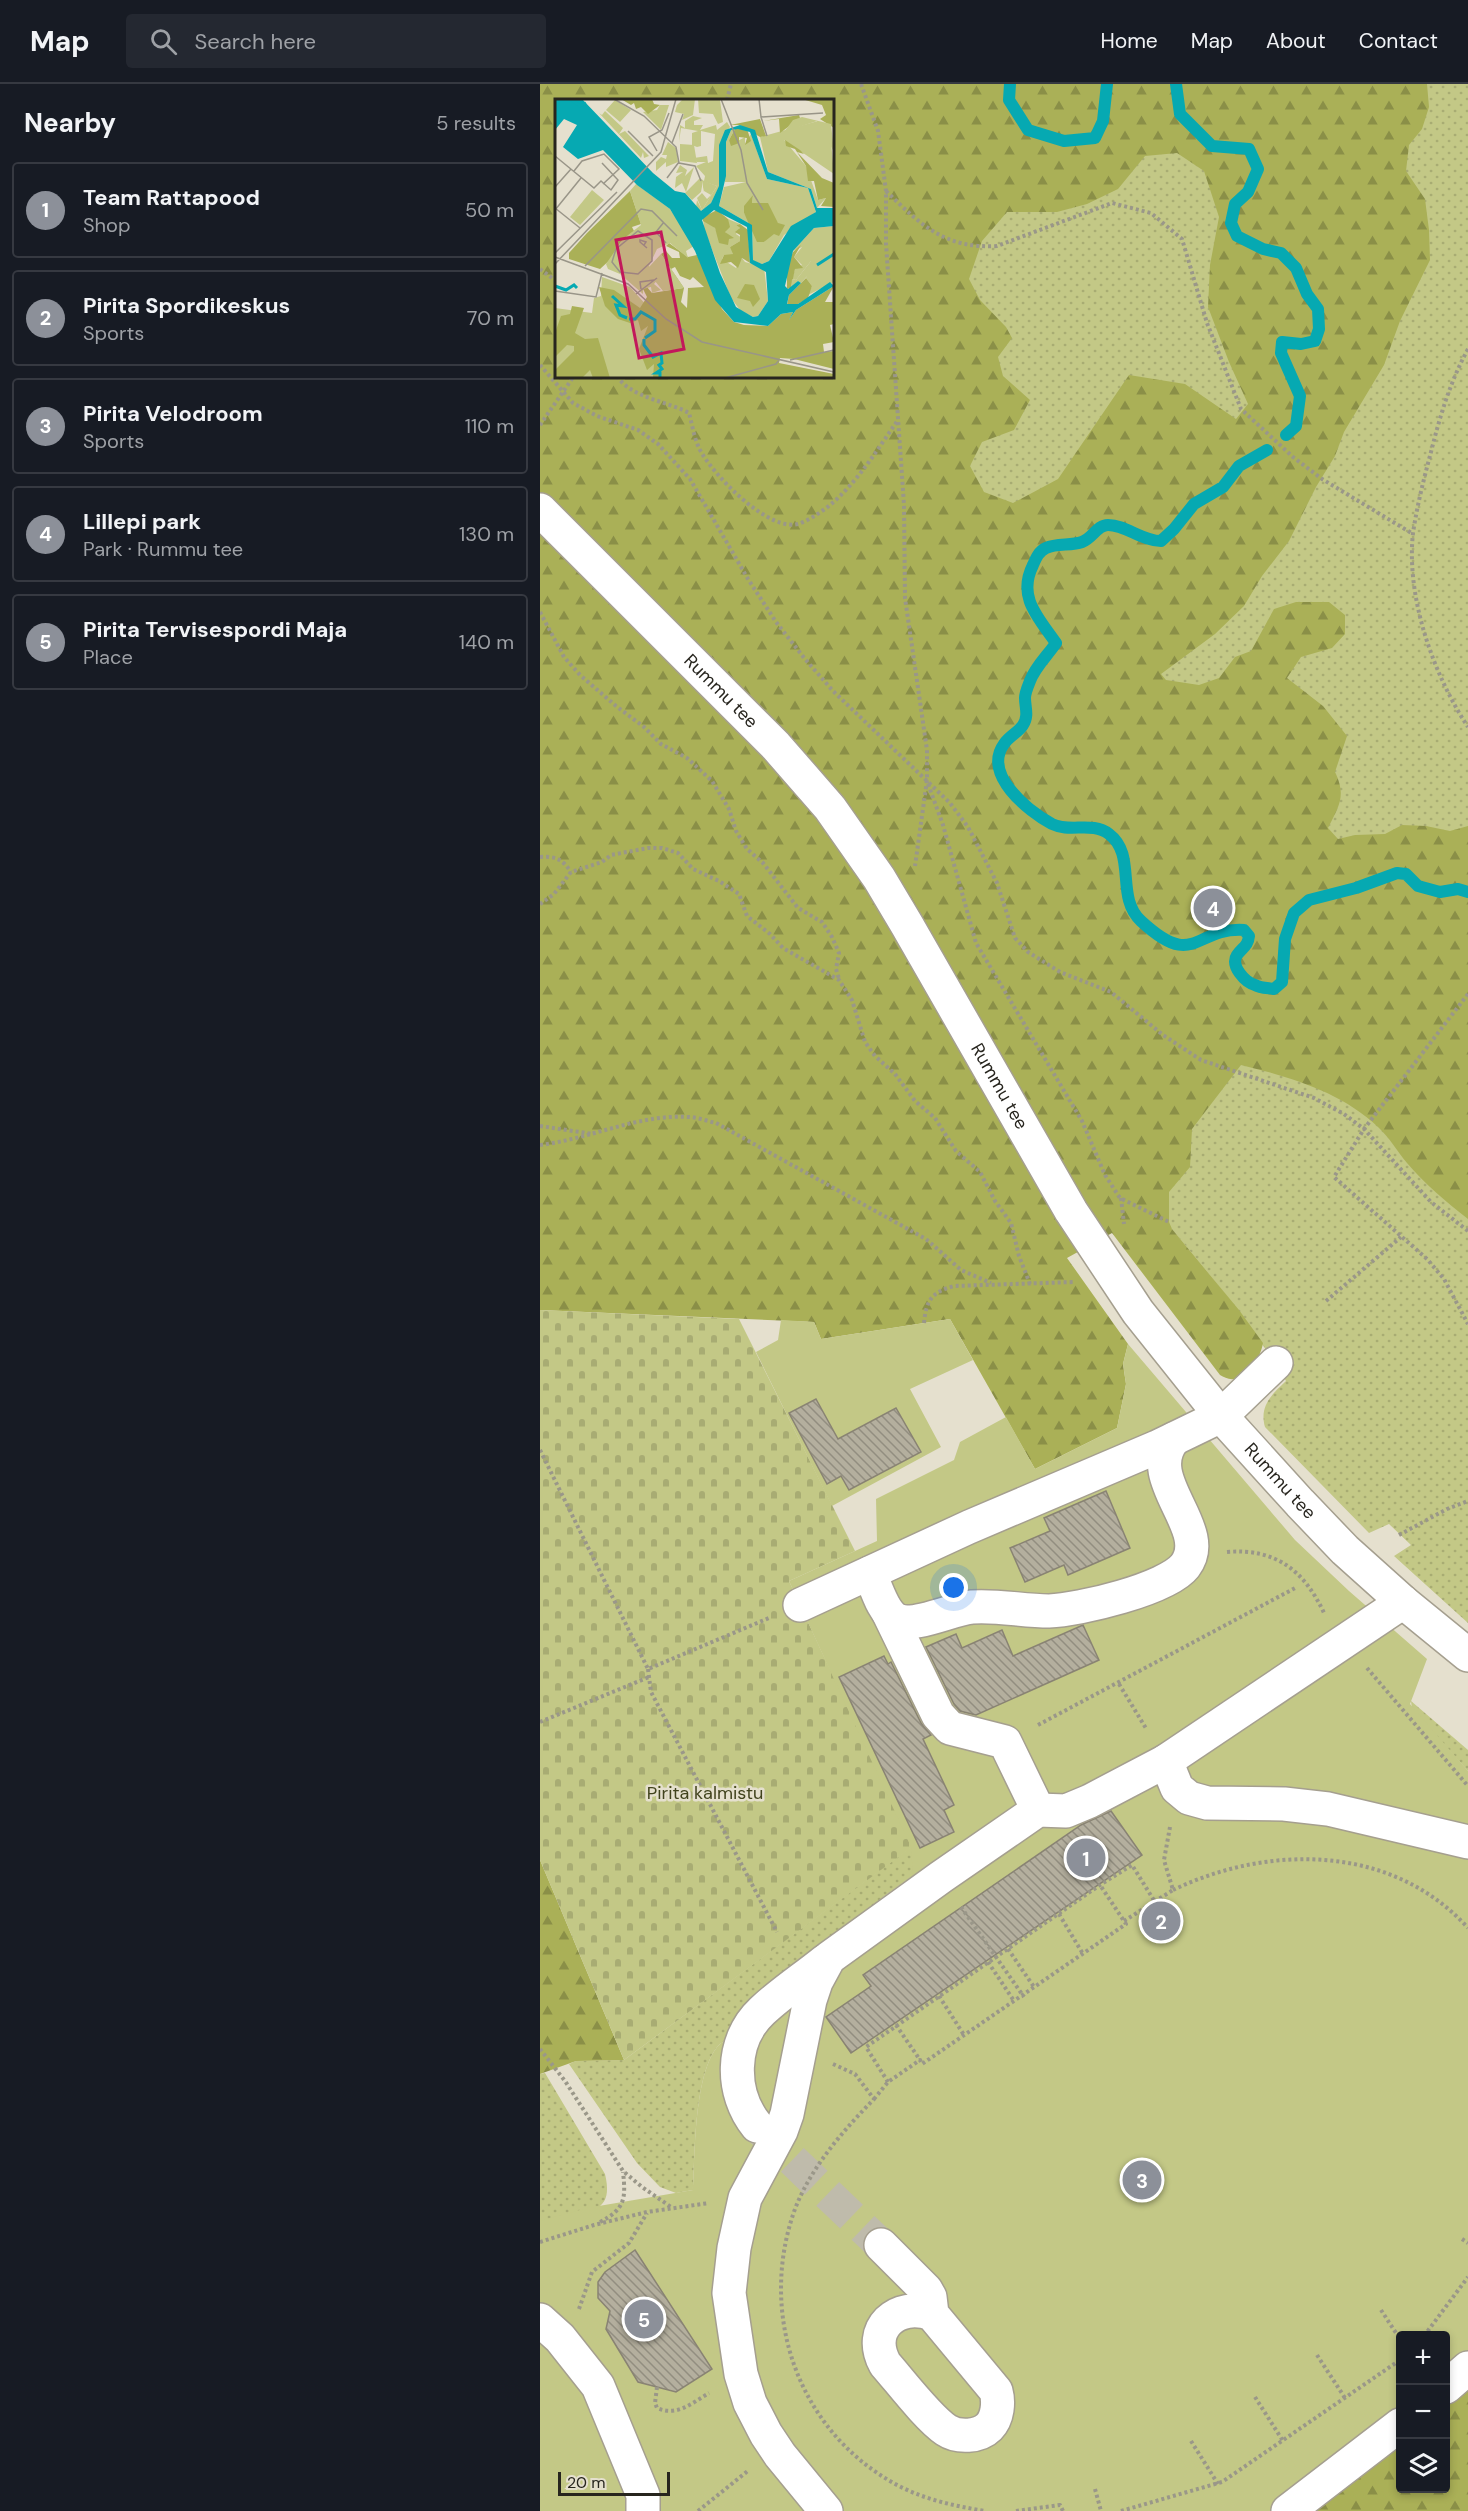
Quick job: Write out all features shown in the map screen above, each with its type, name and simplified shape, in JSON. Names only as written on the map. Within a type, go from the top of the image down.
[{"type":"main road","name":"Rummu tee","points":[[540,510],[776,746],[830,808],[879,878],[1071,1211],[1110,1274],[1221,1416],[1307,1511],[1402,1602],[1468,1655]]},
{"type":"main road","points":[[800,1605],[969,1527],[1174,1439],[1221,1416],[1276,1363]]},
{"type":"main road","points":[[889,1614],[898,1620],[909,1622],[971,1607],[1049,1611],[1078,1608],[1123,1596],[1179,1572],[1192,1554],[1192,1543],[1166,1478],[1164,1458],[1167,1446],[1174,1439]]},
{"type":"main road","points":[[870,1573],[938,1715],[950,1728],[1005,1742],[1038,1810]]},
{"type":"main road","points":[[757,2126],[747,2113],[739,2091],[738,2060],[746,2034],[762,2011],[829,1958],[1038,1810],[1066,1811],[1172,1775],[1402,1602]]},
{"type":"main road","points":[[1172,1775],[1189,1798],[1207,1803],[1284,1804],[1328,1809],[1468,1842]]},
{"type":"main road","points":[[826,2511],[796,2477],[766,2434],[750,2403],[741,2374],[729,2293],[734,2248],[745,2198],[781,2131],[810,2000],[816,1982],[829,1958]]},
{"type":"main road","points":[[881,2245],[926,2290],[930,2297],[932,2314]]},
{"type":"main road","points":[[540,2320],[560,2338],[598,2386],[643,2495],[643,2511]]},
{"type":"main road","points":[[1448,2385],[1468,2368]]},
{"type":"main road","points":[[1288,2511],[1396,2429]]},
{"type":"path","points":[[727,99],[731,84]]},
{"type":"path","points":[[861,84],[878,131],[886,190],[886,244],[904,505],[905,598],[927,750],[927,780],[915,869]]},
{"type":"path","points":[[886,190],[920,224],[951,241],[982,247],[998,246],[1112,203],[1151,213],[1182,239],[1207,323],[1241,409],[1293,457],[1322,479],[1413,534]]},
{"type":"path","points":[[540,269],[555,279]]},
{"type":"path","points":[[1468,349],[1450,384],[1424,481],[1413,534],[1416,597],[1425,639],[1449,695],[1468,727]]},
{"type":"path","points":[[540,365],[573,403],[584,410],[638,430],[658,444],[673,459],[704,501],[748,579],[776,622],[798,650],[833,692],[927,780],[950,803],[968,827],[997,883],[1015,938],[1028,952],[1060,972],[1111,992],[1163,1035],[1201,1060],[1314,1098],[1364,1129],[1423,1195],[1468,1231]]},
{"type":"path","points":[[540,425],[573,378]]},
{"type":"path","points":[[619,378],[638,393],[674,405],[689,413],[700,449],[719,475],[744,502],[774,521],[799,524],[827,508],[862,471],[898,420]]},
{"type":"path","points":[[540,612],[564,657],[580,675],[644,727],[661,744],[687,758],[712,781],[729,809],[736,831],[747,849],[763,863],[798,908],[822,922],[839,953],[836,969],[839,980],[852,1000],[865,1042],[895,1074],[915,1101],[935,1118],[956,1151],[980,1172],[995,1201],[1011,1222],[1019,1256],[1030,1284]]},
{"type":"path","points":[[927,780],[944,825],[976,943],[1082,1121],[1105,1175],[1120,1198],[1169,1222]]},
{"type":"path","points":[[540,904],[554,894],[571,872],[602,862],[611,855],[648,848],[662,848],[678,853],[693,868],[739,894],[747,916],[770,934],[783,948],[839,980]]},
{"type":"path","points":[[540,857],[553,856],[562,860],[571,872]]},
{"type":"path","points":[[1468,994],[1364,1129],[1334,1177],[1427,1259],[1444,1279],[1468,1324]]},
{"type":"path","points":[[540,1145],[595,1134],[650,1119],[689,1117],[716,1123],[926,1239],[962,1270],[991,1283]]},
{"type":"path","points":[[540,1126],[595,1134]]},
{"type":"path","points":[[1326,1301],[1401,1237]]},
{"type":"path","points":[[924,1323],[925,1311],[930,1299],[939,1290],[954,1286],[1071,1282],[1110,1274]]},
{"type":"path","points":[[540,1450],[648,1669],[651,1692],[777,1932]]},
{"type":"path","points":[[1399,1535],[1447,1509],[1468,1501]]},
{"type":"path","points":[[1005,1742],[1119,1684],[1297,1587]]},
{"type":"path","points":[[648,1669],[800,1605]]},
{"type":"path","points":[[540,1722],[649,1677]]},
{"type":"path","points":[[1119,1684],[1172,1775],[1164,1860],[1173,1890]]},
{"type":"path","points":[[1124,1922],[1173,1890],[1198,1879],[1250,1864],[1301,1859],[1342,1861],[1379,1869],[1398,1876],[1448,1908],[1468,1928]]},
{"type":"path","points":[[888,2082],[866,2047],[1100,1885],[1132,1864],[1155,1902]]},
{"type":"path","points":[[941,1877],[1024,1996]]},
{"type":"path","points":[[897,2025],[922,2064],[1024,1996],[1126,1924],[1100,1885]]},
{"type":"path","points":[[1059,1914],[1083,1954]]},
{"type":"path","points":[[1008,1949],[1034,1987]]},
{"type":"path","points":[[988,1962],[1014,2001]]},
{"type":"path","points":[[939,1996],[964,2035]]},
{"type":"path","points":[[540,2049],[565,2081],[623,2171],[672,2207]]},
{"type":"path","points":[[920,2060],[888,2082],[849,2124],[822,2161],[796,2208],[785,2249],[780,2283],[781,2313],[793,2365],[810,2400],[835,2434],[855,2454],[898,2486],[945,2504],[985,2511]]},
{"type":"path","points":[[798,2061],[835,2064],[855,2074],[874,2099]]},
{"type":"path","points":[[594,2225],[612,2215],[621,2206],[626,2193],[623,2171]]},
{"type":"path","points":[[540,2242],[647,2212],[745,2198]]},
{"type":"path","points":[[585,2291],[592,2272],[629,2243],[647,2212]]},
{"type":"path","points":[[1462,2239],[1468,2243]]},
{"type":"path","points":[[1428,2331],[1468,2277]]},
{"type":"path","points":[[1382,2310],[1396,2331]]},
{"type":"path","points":[[1317,2355],[1345,2398]]},
{"type":"path","points":[[1121,2511],[1218,2484],[1396,2363]]},
{"type":"path","points":[[657,2387],[655,2403],[657,2408],[675,2412],[689,2405]]},
{"type":"path","points":[[1255,2397],[1283,2441]]},
{"type":"path","points":[[1191,2441],[1218,2484]]},
{"type":"path","points":[[698,2511],[751,2469]]},
{"type":"path","points":[[1095,2489],[1101,2511]]},
{"type":"path","points":[[1016,2511],[1060,2505],[1064,2511]]},
{"type":"green space","points":[[540,84],[1468,84],[1468,1623],[1394,1556],[1411,1545],[1389,1524],[1369,1533],[1265,1427],[1265,1407],[1286,1381],[1244,1318],[1164,1220],[540,393]]},
{"type":"green space","points":[[540,84],[1427,84],[1429,107],[1422,129],[1409,145],[1406,171],[1425,199],[1430,260],[1400,321],[1384,365],[1344,432],[1335,456],[1316,487],[1289,541],[1262,576],[1244,606],[1215,634],[1161,674],[1166,680],[1199,685],[1219,678],[1235,657],[1251,651],[1274,609],[1296,602],[1329,602],[1345,615],[1345,634],[1332,648],[1301,657],[1287,678],[1323,706],[1347,736],[1335,772],[1340,787],[1340,800],[1328,828],[1338,839],[1355,835],[1385,834],[1402,825],[1426,826],[1450,831],[1468,826],[1468,1219],[1421,1178],[1382,1131],[1348,1104],[1314,1087],[1241,1065],[1192,1129],[1190,1167],[1169,1192],[1169,1222],[1172,1229],[1239,1310],[1263,1343],[1257,1360],[1245,1375],[1230,1379],[1220,1375],[1112,1233],[1067,1258],[1128,1344],[1123,1364],[1126,1384],[1117,1428],[1035,1469],[950,1319],[821,1339],[814,1322],[540,1310]],"holes":[[[1177,153],[1204,171],[1219,217],[1210,265],[1208,307],[1248,404],[1236,419],[1185,384],[1129,375],[1058,479],[1013,503],[984,492],[970,466],[982,442],[1014,430],[1030,400],[1003,376],[998,357],[1012,338],[1006,327],[980,300],[969,279],[982,241],[1007,212],[1057,212],[1087,204],[1118,189],[1145,156]]]},
{"type":"green space","name":"Pirita kalmistu","points":[[540,1310],[739,1319],[855,1551],[789,1581],[912,1847],[624,2060],[540,1860]]},
{"type":"green space","points":[[950,1319],[973,1360],[910,1389],[941,1447],[832,1506],[756,1352],[778,1340],[781,1320],[814,1322],[821,1339]]},
{"type":"green space","points":[[1128,1344],[1295,1540],[1427,1659],[1410,1704],[1468,1771],[1468,2378],[1450,2396],[1450,2331],[1396,2331],[1396,2444],[1308,2511],[540,2511],[540,2221],[587,2208],[693,2190],[700,2093],[711,2057],[719,2045],[735,2035],[824,1945],[913,1875],[911,1847],[789,1581],[877,1541],[876,1499],[954,1460],[960,1442],[1006,1417],[1035,1469],[1117,1428],[1126,1384],[1123,1364]]},
{"type":"green space","points":[[822,1654],[932,1862],[883,1897],[824,1945],[735,2035],[719,2045],[711,2057],[700,2093],[693,2190],[676,2193],[660,2187],[637,2163],[569,2064],[576,2061],[624,2060],[911,1847]]},
{"type":"green space","points":[[1411,1701],[1468,1750],[1468,1771],[1412,1709]]},
{"type":"green space","points":[[540,1860],[624,2060],[576,2061],[540,2074]]},
{"type":"green space","points":[[545,2073],[605,2174],[607,2192],[603,2203],[598,2208],[540,2233],[540,2074]]},
{"type":"green space","points":[[1468,2378],[1468,2511],[1308,2511],[1396,2444],[1396,2493],[1450,2493],[1450,2396]]},
{"type":"building","points":[[816,1399],[838,1439],[896,1408],[921,1452],[849,1490],[841,1476],[827,1484],[789,1413]]},
{"type":"building","points":[[1106,1491],[1130,1548],[1068,1575],[1064,1565],[1025,1582],[1010,1548],[1050,1531],[1044,1518]]},
{"type":"building","points":[[1083,1625],[1099,1660],[976,1715],[960,1711],[954,1704],[926,1647],[956,1634],[962,1648],[1002,1630],[1013,1656]]},
{"type":"building","points":[[884,1656],[888,1664],[891,1662],[921,1723],[931,1735],[923,1739],[954,1805],[944,1810],[954,1832],[920,1848],[839,1677]]},
{"type":"building","points":[[1111,1811],[1142,1855],[851,2053],[826,2017],[871,1986],[863,1975],[1081,1825]]},
{"type":"building","points":[[635,2250],[712,2369],[676,2392],[638,2382],[606,2329],[610,2311],[598,2298],[598,2282],[605,2272]]},
{"type":"waterway","points":[[1010,84],[1009,100],[1028,130],[1064,141],[1095,138],[1103,121],[1107,84]]},
{"type":"waterway","points":[[1176,84],[1180,114],[1212,146],[1249,149],[1258,169],[1248,192],[1235,204],[1231,223],[1237,236],[1263,249],[1281,253],[1296,268],[1307,294],[1318,309],[1319,329],[1315,341],[1301,344],[1282,342],[1281,353],[1300,396],[1296,426],[1286,435]]},
{"type":"waterway","points":[[1267,450],[1239,466],[1223,487],[1194,504],[1161,541],[1121,527],[1108,525],[1101,527],[1082,542],[1050,546],[1040,553],[1029,576],[1028,597],[1056,643],[1035,671],[1028,685],[1025,696],[1025,722],[1006,741],[999,756],[999,767],[1003,779],[1020,801],[1052,824],[1066,828],[1095,828],[1109,834],[1122,853],[1129,900],[1133,911],[1159,936],[1173,943],[1184,945],[1214,934],[1244,930],[1249,936],[1237,955],[1235,964],[1243,977],[1259,987],[1274,989],[1282,982],[1285,939],[1294,913],[1309,900],[1356,888],[1397,873],[1406,874],[1418,886],[1440,892],[1458,889],[1468,892]]},
{"type":"tunnel","points":[[757,2126],[881,2245]]},
{"type":"place","name":"Lillepi park","points":[[1213,908]]},
{"type":"place","name":"Team Rattapood","points":[[1086,1858]]},
{"type":"place","name":"Pirita Spordikeskus","points":[[1161,1921]]},
{"type":"place","name":"Pirita Velodroom","points":[[1142,2180]]},
{"type":"place","name":"Pirita Tervisespordi Maja","points":[[644,2319]]}]
